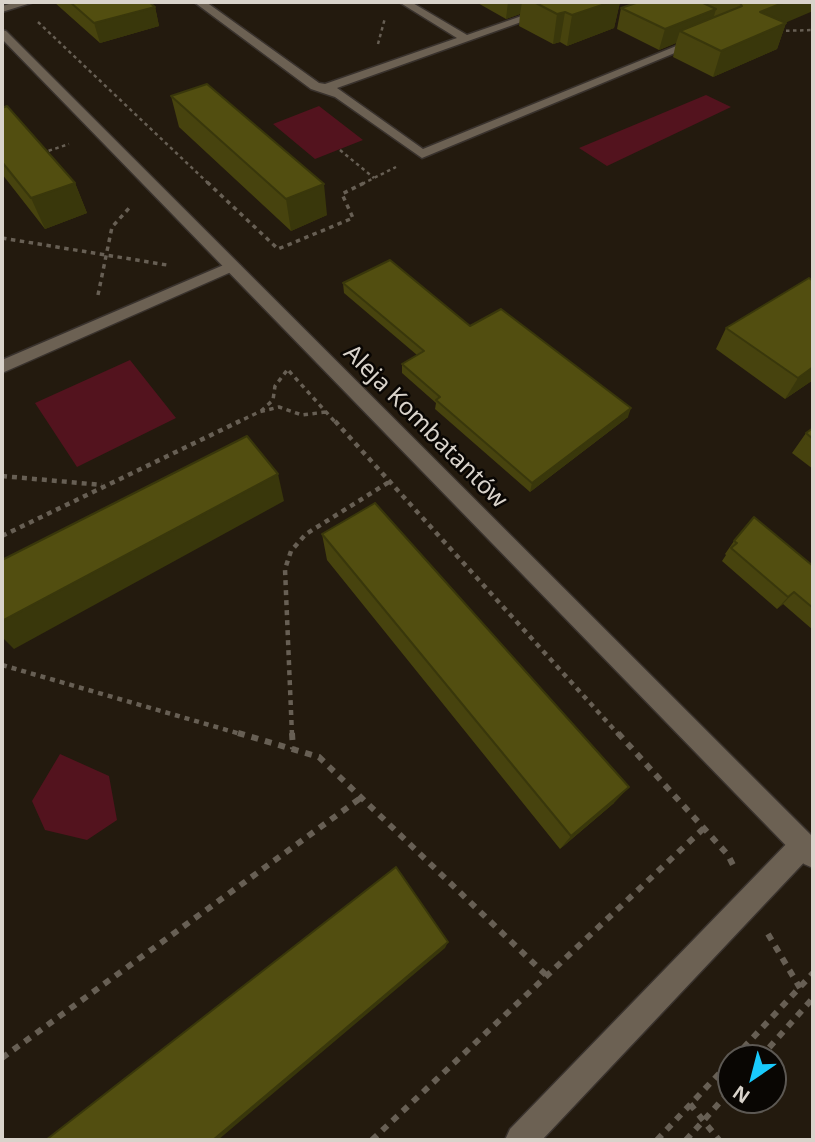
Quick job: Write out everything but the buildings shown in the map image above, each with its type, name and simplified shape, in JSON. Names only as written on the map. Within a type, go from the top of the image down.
[{"type":"street","points":[[2,9],[29,2]]},
{"type":"street","points":[[199,2],[315,86],[339,94],[422,154],[714,35]]},
{"type":"street","points":[[326,88],[572,2]]},
{"type":"street","points":[[407,4],[466,39]]},
{"type":"street","name":"Aleja Kombatantów","points":[[2,33],[808,850]]},
{"type":"street","points":[[2,367],[233,266]]},
{"type":"street","points":[[521,1140],[751,900],[808,850]]},
{"type":"path","points":[[370,73],[387,12],[407,4]]},
{"type":"path","points":[[37,20],[278,249],[353,218],[342,194],[422,154]]},
{"type":"path","points":[[773,32],[813,30]]},
{"type":"path","points":[[35,155],[69,144]]},
{"type":"path","points":[[340,150],[374,178]]},
{"type":"path","points":[[96,305],[112,227],[131,206]]},
{"type":"path","points":[[2,238],[167,265]]},
{"type":"path","points":[[259,412],[273,400],[275,386],[288,369]]},
{"type":"path","points":[[2,536],[259,412],[279,407],[302,415],[326,412],[728,855],[765,929],[800,988]]},
{"type":"path","points":[[2,476],[104,485]]},
{"type":"path","points":[[293,749],[285,569],[291,551],[306,534],[389,482]]},
{"type":"path","points":[[2,665],[319,757],[547,976]]},
{"type":"path","points":[[2,1058],[362,797]]},
{"type":"path","points":[[372,1140],[704,828]]},
{"type":"path","points":[[747,1044],[813,974]]},
{"type":"path","points":[[772,1044],[813,998]]},
{"type":"path","points":[[657,1140],[717,1076]]},
{"type":"path","points":[[690,1104],[719,1140]]},
{"type":"path","points":[[686,1140],[717,1106]]},
{"type":"shaded area","points":[[706,95],[731,107],[607,166],[579,148]]},
{"type":"shaded area","points":[[319,106],[363,140],[315,159],[273,124]]},
{"type":"shaded area","points":[[130,360],[176,418],[77,467],[35,403]]},
{"type":"shaded area","points":[[60,754],[109,776],[117,820],[87,840],[45,830],[32,801]]}]
